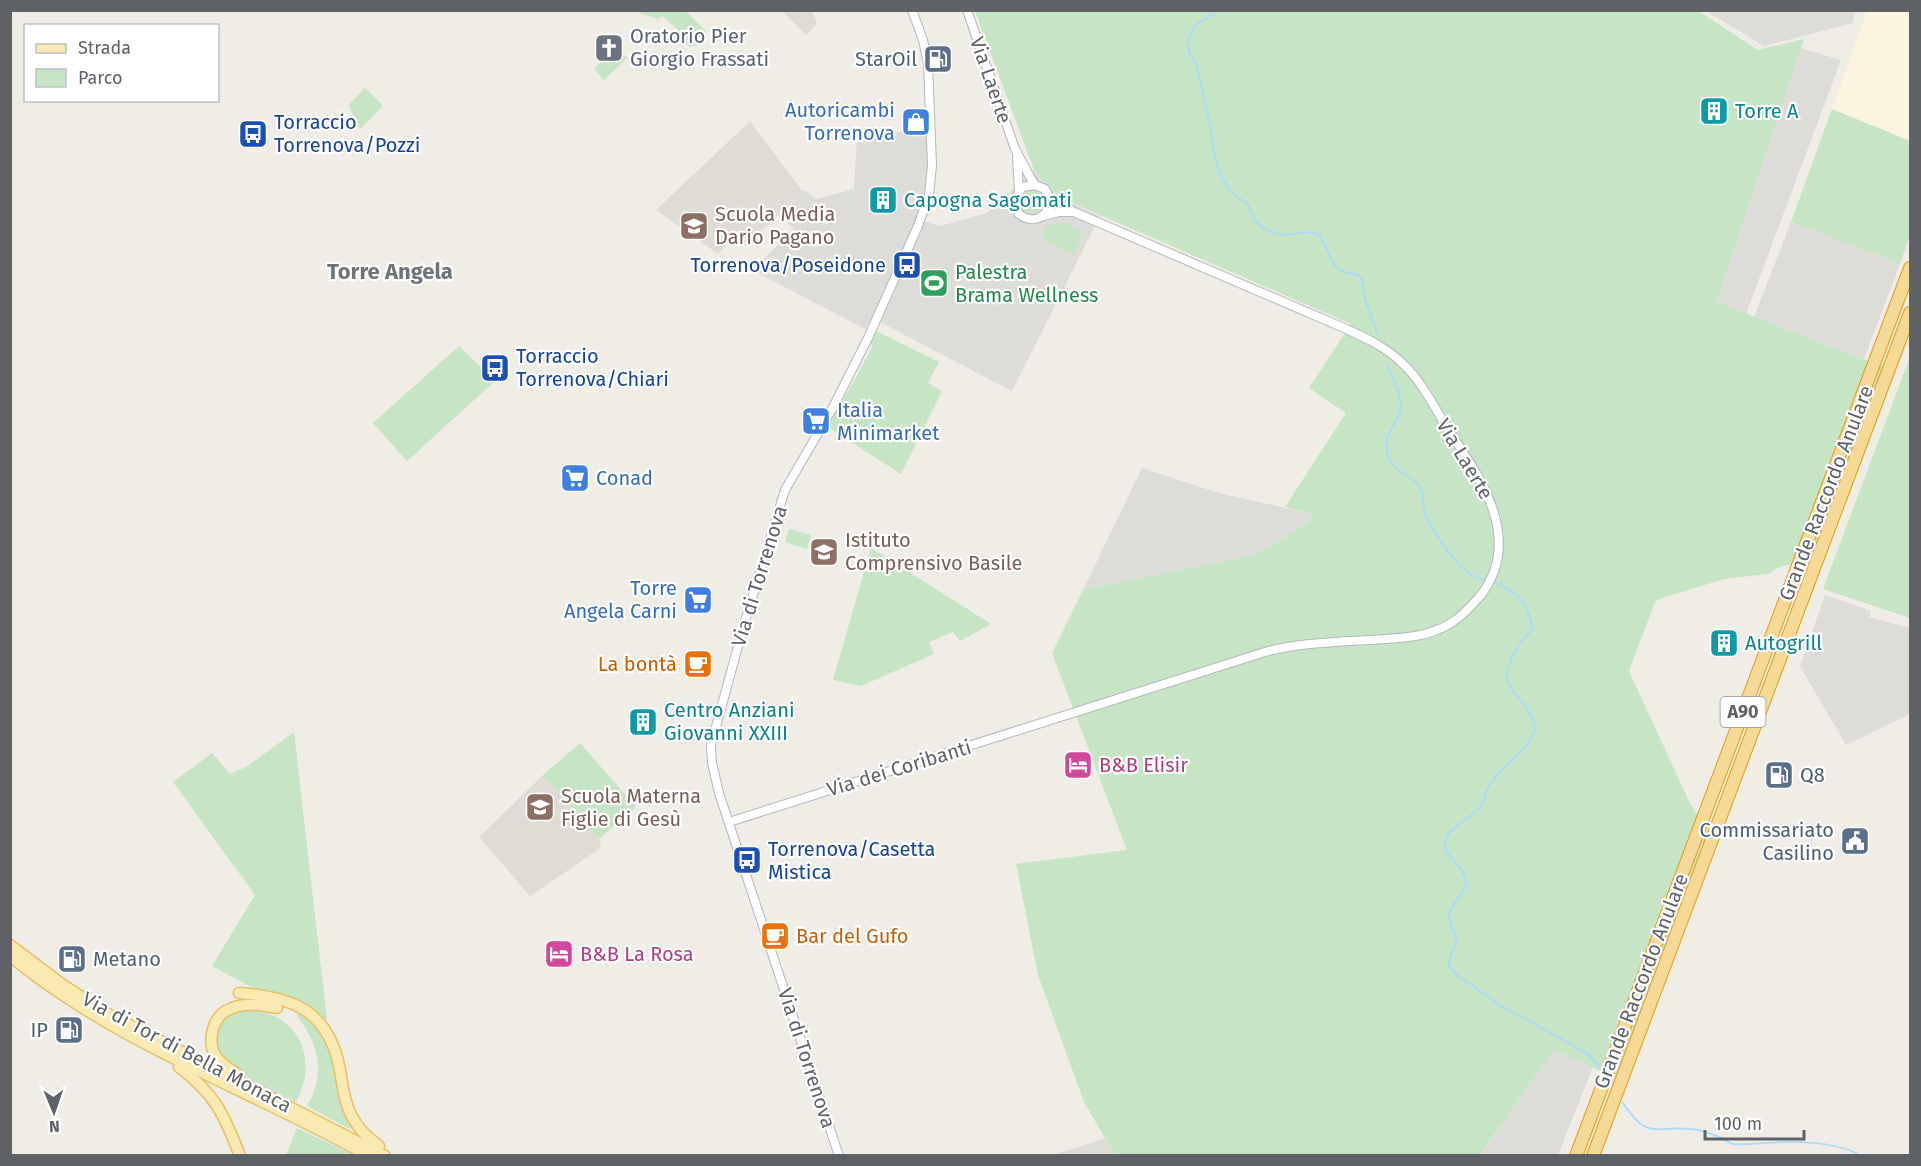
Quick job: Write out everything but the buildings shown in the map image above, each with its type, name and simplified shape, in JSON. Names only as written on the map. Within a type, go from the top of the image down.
[{"type":"highway","name":"Grande Raccordo Anulare","points":[[1576,1155],[1911,268]]},
{"type":"highway","name":"Grande Raccordo Anulare","points":[[1593,1155],[1911,313]]},
{"type":"main road","points":[[10,943],[14,957],[87,1011],[146,1045],[206,1089],[227,1122],[240,1155]]},
{"type":"main road","name":"Via di Tor di Bella Monaca","points":[[14,957],[151,1038],[255,1088],[304,1118]]},
{"type":"main road","points":[[239,993],[284,1000],[317,1018],[335,1049],[346,1104],[354,1120],[364,1134],[391,1155]]},
{"type":"main road","points":[[255,1088],[217,1058],[213,1049],[213,1030],[219,1017],[230,1009],[251,1005],[277,1008]]},
{"type":"main road","points":[[146,1045],[273,1101]]},
{"type":"main road","points":[[304,1118],[369,1155]]},
{"type":"main road","points":[[304,1118],[386,1155]]},
{"type":"street","name":"Via di Torrenova","points":[[839,1155],[729,822],[714,772],[711,743],[784,494],[832,409],[868,338],[929,195],[932,165],[928,68],[912,10]]},
{"type":"street","name":"Via Laerte","points":[[967,10],[1015,149],[1035,184]]},
{"type":"street","name":"Via Laerte","points":[[1015,149],[1019,190]]},
{"type":"street","points":[[1043,216],[1049,208],[1050,199],[1045,189],[1035,184],[1026,185],[1019,190],[1014,204],[1018,213],[1030,220],[1059,212],[1074,212]]},
{"type":"street","name":"Via Laerte","points":[[1050,199],[1074,212],[1351,331],[1402,362],[1416,379],[1490,498],[1496,517],[1498,543],[1498,555],[1493,572],[1482,592],[1458,618],[1426,634],[1393,640],[1302,645],[1271,650],[1068,714]]},
{"type":"street","name":"Via dei Coribanti","points":[[729,822],[1068,714]]},
{"type":"shaded area","points":[[782,11],[812,11],[817,24],[806,35]]},
{"type":"shaded area","points":[[1706,11],[1855,11],[1853,23],[1764,46]]},
{"type":"shaded area","points":[[1867,11],[1910,11],[1910,141],[1832,109]]},
{"type":"shaded area","points":[[1801,48],[1841,60],[1746,314],[1717,302]]},
{"type":"shaded area","points":[[750,121],[803,192],[746,246],[735,237],[718,254],[656,210]]},
{"type":"shaded area","points":[[927,130],[927,189],[915,219],[940,226],[987,213],[1034,170],[1059,197],[1100,216],[1012,391],[872,318],[865,329],[752,270],[794,230],[781,215],[804,190],[817,199],[854,189],[857,135]]},
{"type":"shaded area","points":[[1791,222],[1900,264],[1864,359],[1754,317]]},
{"type":"shaded area","points":[[1142,468],[1219,493],[1312,514],[1308,523],[1254,555],[1083,590]]},
{"type":"shaded area","points":[[1825,595],[1871,611],[1869,617],[1910,628],[1910,714],[1846,745],[1800,666]]},
{"type":"shaded area","name":"Scuola Materna Figlie di Gesù","points":[[543,775],[599,839],[601,848],[530,896],[479,837]]},
{"type":"shaded area","points":[[1554,1050],[1593,1067],[1558,1155],[1480,1156]]},
{"type":"shaded area","points":[[1105,1138],[1115,1155],[1052,1155],[1091,1143]]},
{"type":"green space","points":[[1697,10],[1758,50],[1804,39],[1717,302],[1889,369],[1818,558],[1779,567],[1768,574],[1724,579],[1659,599],[1655,602],[1629,671],[1689,801],[1712,839],[1626,1083],[1554,1050],[1480,1155],[1115,1155],[1084,1102],[1038,975],[1016,864],[1127,850],[1052,653],[1083,590],[1254,555],[1308,523],[1312,514],[1285,507],[1346,413],[1309,388],[1351,324],[1059,197],[1034,170],[975,11]]},
{"type":"green space","points":[[634,11],[685,11],[706,31],[705,38],[699,44],[690,47],[682,42],[686,37],[663,16],[657,19]]},
{"type":"green space","points":[[617,47],[627,58],[604,80],[594,69]]},
{"type":"green space","points":[[365,88],[383,106],[360,129],[349,106]]},
{"type":"green space","points":[[1832,109],[1910,141],[1910,235],[1900,264],[1791,222]]},
{"type":"green space","points":[[1028,191],[1036,191],[1043,198],[1043,206],[1036,213],[1028,213],[1021,206],[1021,198]]},
{"type":"green space","points":[[1057,223],[1069,223],[1076,231],[1080,230],[1081,239],[1073,254],[1042,239],[1045,227]]},
{"type":"green space","points":[[876,331],[939,362],[928,383],[942,391],[901,474],[828,427],[873,346],[870,343]]},
{"type":"green space","points":[[459,346],[495,381],[407,461],[373,423]]},
{"type":"green space","points":[[1910,357],[1910,618],[1823,589]]},
{"type":"green space","points":[[789,529],[811,535],[807,549],[785,542]]},
{"type":"green space","points":[[871,548],[991,624],[960,641],[953,632],[929,642],[934,654],[861,686],[833,680]]},
{"type":"green space","points":[[294,732],[327,1020],[300,1000],[257,990],[212,966],[255,895],[173,782],[212,753],[230,774],[246,767]]},
{"type":"green space","points":[[580,743],[636,807],[599,839],[543,775]]},
{"type":"green space","points":[[242,1010],[261,1011],[276,1017],[289,1026],[298,1038],[304,1052],[306,1068],[303,1085],[296,1102],[244,1075],[222,1055],[217,1043],[219,1027],[227,1017]]},
{"type":"green space","points":[[299,1013],[311,1021],[326,1041],[338,1092],[350,1129],[307,1106],[317,1082],[318,1071],[315,1048],[311,1037],[297,1016]]},
{"type":"green space","points":[[297,1128],[354,1155],[286,1155]]},
{"type":"waterway","points":[[1220,10],[1197,24],[1188,43],[1189,52],[1196,64],[1220,174],[1231,192],[1248,204],[1254,219],[1264,229],[1282,235],[1311,232],[1320,235],[1335,266],[1341,271],[1358,275],[1362,279],[1365,299],[1377,333]]},
{"type":"waterway","points":[[1387,364],[1401,403],[1400,413],[1387,439],[1389,458],[1397,468],[1420,487],[1427,517],[1448,551],[1466,571],[1487,581]]},
{"type":"waterway","points":[[1492,582],[1505,587],[1519,598],[1532,623],[1531,631],[1512,657],[1507,678],[1508,684],[1530,714],[1535,730],[1527,745],[1495,777],[1480,806],[1447,837],[1446,851],[1461,870],[1466,881],[1463,892],[1450,912],[1456,939],[1449,966],[1457,975],[1498,1004],[1587,1053],[1599,1067]]},
{"type":"waterway","points":[[1623,1103],[1631,1115],[1645,1127],[1652,1129],[1697,1130],[1733,1144],[1815,1143],[1840,1147],[1861,1156]]},
{"type":"place","name":"Oratorio Pier Giorgio Frassati","points":[[609,48]]},
{"type":"place","name":"StarOil","points":[[938,59]]},
{"type":"place","name":"Torre A","points":[[1714,111]]},
{"type":"place","name":"Autoricambi Torrenova","points":[[916,122]]},
{"type":"place","name":"Torraccio Torrenova/Pozzi","points":[[253,134]]},
{"type":"place","name":"Capogna Sagomati","points":[[883,200]]},
{"type":"place","name":"Scuola Media Dario Pagano","points":[[694,226]]},
{"type":"place","name":"Torrenova/Poseidone","points":[[907,265]]},
{"type":"place","name":"Palestra Brama Wellness","points":[[934,283]]},
{"type":"place","name":"Torraccio Torrenova/Chiari","points":[[495,368]]},
{"type":"place","name":"Italia Minimarket","points":[[816,421]]},
{"type":"place","name":"Conad","points":[[575,478]]},
{"type":"place","name":"Istituto Comprensivo Basile","points":[[824,552]]},
{"type":"place","name":"Torre Angela Carni","points":[[698,600]]},
{"type":"place","name":"Autogrill","points":[[1724,643]]},
{"type":"place","name":"La bontà","points":[[698,664]]},
{"type":"place","name":"Centro Anziani Giovanni XXIII","points":[[643,722]]},
{"type":"place","name":"B&B Elisir","points":[[1078,765]]},
{"type":"place","name":"Q8","points":[[1779,775]]},
{"type":"place","name":"Scuola Materna Figlie di Gesù","points":[[540,807]]},
{"type":"place","name":"Commissariato Casilino","points":[[1855,841]]},
{"type":"place","name":"Torrenova/Casetta Mistica","points":[[747,860]]},
{"type":"place","name":"Bar del Gufo","points":[[775,936]]},
{"type":"place","name":"B&B La Rosa","points":[[559,954]]},
{"type":"place","name":"Metano","points":[[72,959]]},
{"type":"place","name":"IP","points":[[69,1030]]},
{"type":"district","name":"Torre Angela","points":[[390,271]]}]
